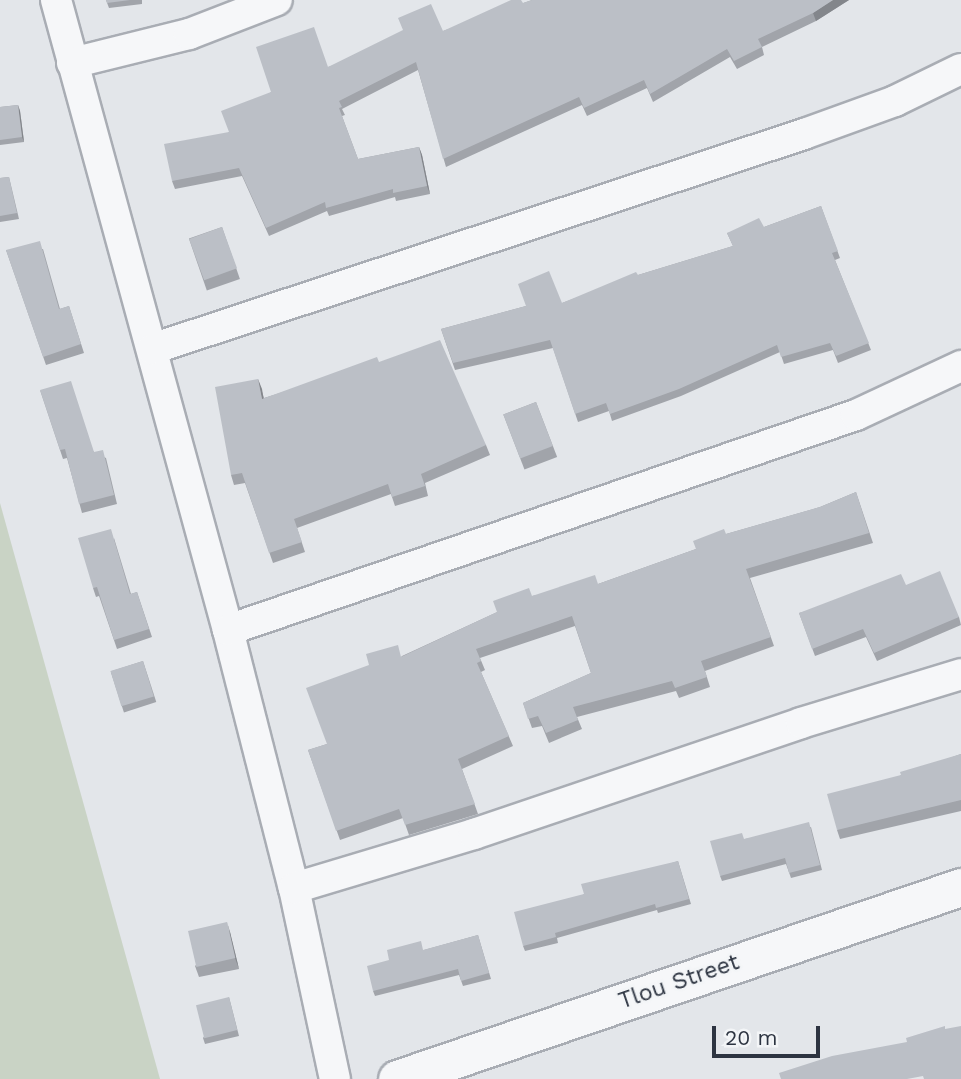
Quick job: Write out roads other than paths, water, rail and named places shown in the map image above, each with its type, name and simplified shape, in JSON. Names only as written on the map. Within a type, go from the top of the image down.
[{"type":"street","points":[[56,0],[228,630],[294,888],[335,1079]]},
{"type":"street","points":[[72,63],[189,34],[277,0]]},
{"type":"street","points":[[152,349],[804,134],[895,102],[961,69]]},
{"type":"street","points":[[228,630],[856,415],[961,366]]},
{"type":"street","points":[[294,888],[474,834],[801,723],[961,674]]},
{"type":"street","name":"Tlou Street","points":[[397,1079],[961,887]]}]
